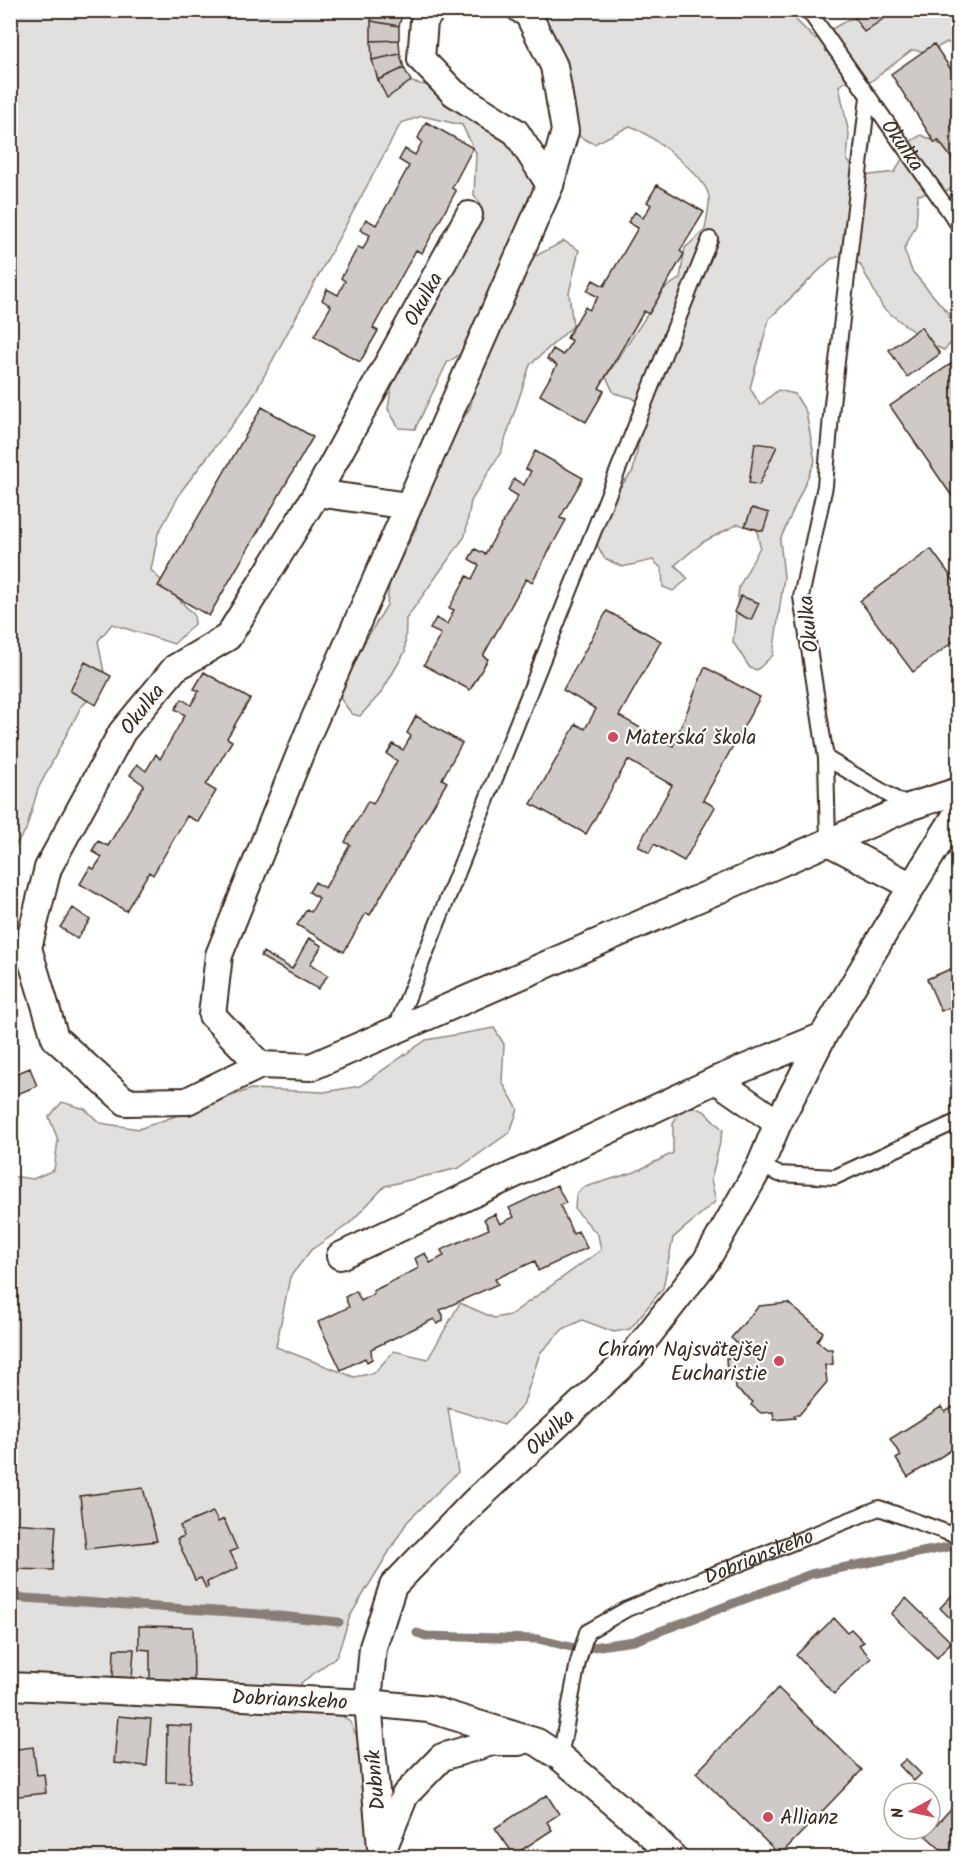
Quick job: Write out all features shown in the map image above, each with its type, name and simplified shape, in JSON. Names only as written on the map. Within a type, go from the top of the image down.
[{"type":"street","points":[[432,10],[423,21],[422,59],[454,93],[516,132],[550,185]]},
{"type":"street","points":[[260,1065],[212,1014],[219,955],[308,734],[550,185],[565,131],[554,66],[528,14],[521,10]]},
{"type":"street","name":"Okulka","points":[[469,214],[317,493],[228,637],[175,668],[122,732],[48,868],[28,948],[55,1038],[126,1102],[187,1101],[260,1065],[311,1067],[909,807],[958,791]]},
{"type":"street","points":[[317,493],[408,506]]},
{"type":"street","name":"Okulka","points":[[368,1703],[374,1644],[393,1586],[475,1501],[633,1355],[706,1261],[760,1166],[778,1123],[823,1036],[958,812]]},
{"type":"street","points":[[828,842],[912,886]]},
{"type":"street","points":[[340,1256],[716,1080],[823,1036]]},
{"type":"street","points":[[716,1080],[778,1123]]},
{"type":"street","name":"Dobrianskeho","points":[[10,1686],[368,1703],[429,1709],[537,1742],[560,1757],[645,1829],[674,1857]]},
{"type":"street","name":"Dubník","points":[[368,1703],[382,1855]]},
{"type":"street","points":[[382,1855],[405,1795],[442,1756],[492,1742],[537,1742]]},
{"type":"lane","name":"Okulka","points":[[808,10],[958,224]]},
{"type":"lane","name":"Okulka","points":[[828,842],[826,758],[801,597],[825,486],[832,404],[867,97]]},
{"type":"lane","points":[[394,1032],[710,239]]},
{"type":"lane","points":[[826,758],[909,807]]},
{"type":"lane","points":[[760,1166],[779,1174],[835,1177],[958,1121]]},
{"type":"lane","name":"Dobrianskeho","points":[[560,1757],[578,1662],[587,1632],[627,1609],[879,1508],[954,1535]]},
{"type":"shaded area","points":[[11,11],[393,11],[391,13],[398,79],[442,89],[543,153],[527,250],[536,256],[564,241],[579,250],[569,293],[573,326],[530,365],[501,452],[471,501],[465,536],[406,619],[405,652],[381,693],[360,716],[352,714],[340,698],[344,676],[387,605],[389,583],[416,528],[425,475],[470,408],[480,365],[471,347],[447,363],[415,429],[399,428],[388,409],[393,376],[409,358],[414,331],[436,284],[471,239],[480,203],[474,195],[476,153],[462,125],[422,116],[401,123],[251,400],[182,490],[158,534],[151,570],[194,615],[195,623],[174,644],[112,624],[98,641],[106,683],[81,707],[38,789],[26,830],[13,849],[11,861]]},
{"type":"shaded area","points":[[534,11],[787,11],[815,39],[849,19],[877,18],[882,11],[958,11],[958,51],[947,42],[929,52],[912,50],[870,82],[852,76],[839,86],[849,134],[847,160],[862,176],[895,172],[911,141],[921,135],[939,143],[951,156],[957,182],[949,190],[918,195],[916,225],[904,249],[912,271],[948,313],[958,336],[944,350],[928,343],[883,308],[860,264],[844,255],[831,259],[769,319],[750,388],[760,405],[778,390],[795,394],[806,412],[815,461],[780,540],[784,577],[773,655],[757,670],[750,668],[733,642],[739,587],[760,547],[757,530],[738,524],[703,542],[675,565],[688,579],[673,591],[663,587],[662,569],[653,560],[622,567],[604,558],[588,527],[633,471],[645,410],[633,398],[614,393],[606,377],[664,289],[680,278],[685,248],[705,230],[709,197],[706,188],[688,167],[639,130],[630,126],[594,144],[580,137],[555,90]]},
{"type":"shaded area","points":[[494,1028],[504,1044],[502,1082],[518,1109],[510,1132],[459,1168],[385,1186],[349,1224],[311,1250],[290,1277],[276,1347],[354,1377],[374,1373],[394,1351],[428,1359],[460,1303],[494,1318],[510,1315],[601,1250],[598,1235],[575,1209],[576,1195],[582,1188],[635,1172],[673,1153],[673,1124],[683,1104],[704,1111],[723,1130],[711,1180],[716,1201],[673,1238],[663,1288],[630,1329],[614,1332],[582,1320],[563,1329],[540,1353],[523,1405],[504,1425],[448,1408],[458,1472],[407,1522],[350,1616],[337,1656],[301,1683],[306,1701],[332,1708],[350,1722],[371,1766],[373,1857],[335,1857],[331,1852],[319,1848],[299,1858],[11,1858],[11,1176],[33,1179],[54,1170],[58,1140],[49,1117],[62,1102],[85,1109],[100,1123],[139,1129],[251,1089],[324,1092],[360,1086],[426,1040]]},
{"type":"building","points":[[374,10],[403,11],[399,26],[371,21]]},
{"type":"building","points":[[850,10],[896,10],[864,32]]},
{"type":"building","points":[[371,21],[399,26],[399,40],[371,41]]},
{"type":"building","points":[[399,40],[400,54],[372,60],[371,41]]},
{"type":"building","points":[[934,44],[958,80],[958,167],[938,140],[935,143],[891,74]]},
{"type":"building","points":[[400,54],[404,68],[378,80],[372,60]]},
{"type":"building","points":[[404,68],[411,81],[387,98],[378,80]]},
{"type":"building","points":[[426,122],[473,148],[452,188],[456,191],[422,253],[416,250],[373,328],[378,331],[360,362],[314,336],[331,306],[322,300],[327,289],[338,295],[345,281],[341,278],[358,247],[363,249],[370,235],[360,230],[366,219],[376,225],[409,166],[399,160],[405,149],[415,155],[422,142],[418,138]]},
{"type":"building","points":[[657,185],[704,212],[680,251],[684,254],[649,314],[644,311],[599,388],[604,391],[586,422],[540,395],[557,365],[547,359],[553,349],[563,355],[572,341],[567,338],[585,307],[589,310],[598,297],[587,291],[593,280],[604,286],[638,228],[628,222],[635,212],[643,218],[651,205],[647,202]]},
{"type":"building","points":[[921,327],[940,354],[907,377],[889,350]]},
{"type":"building","points":[[958,359],[958,505],[890,406]]},
{"type":"building","points":[[262,407],[313,437],[209,616],[158,586]]},
{"type":"building","points":[[755,443],[777,446],[759,485],[749,483]]},
{"type":"building","points":[[535,451],[583,478],[560,518],[566,520],[532,582],[526,579],[483,656],[488,659],[470,690],[424,665],[441,634],[430,629],[436,618],[447,624],[454,610],[449,608],[467,576],[472,579],[479,565],[469,559],[475,549],[485,554],[518,496],[508,490],[514,479],[524,485],[531,471],[526,469]]},
{"type":"building","points":[[752,508],[769,513],[763,531],[745,526]]},
{"type":"building","points":[[931,549],[958,586],[958,638],[913,672],[860,601]]},
{"type":"building","points":[[741,596],[759,603],[751,620],[734,612]]},
{"type":"building","name":"Materská škola","points":[[607,611],[661,641],[619,716],[673,746],[705,667],[760,697],[703,800],[715,807],[684,861],[654,844],[649,853],[638,846],[672,785],[628,760],[586,834],[531,804],[576,724],[585,729],[596,709],[563,690]]},
{"type":"building","points":[[85,662],[111,676],[96,705],[70,691]]},
{"type":"building","points":[[204,672],[250,699],[227,738],[232,741],[206,785],[216,791],[198,822],[187,816],[153,875],[149,872],[126,911],[80,884],[90,867],[94,869],[102,857],[92,851],[98,841],[108,846],[144,785],[130,775],[137,764],[146,771],[156,754],[160,759],[185,715],[175,709],[182,699],[191,705],[199,691],[194,689]]},
{"type":"building","points":[[416,716],[462,743],[442,779],[447,782],[370,915],[366,913],[344,952],[297,925],[307,909],[311,912],[319,898],[309,892],[315,882],[325,888],[350,845],[345,842],[368,801],[373,804],[397,761],[387,754],[393,744],[403,750],[411,736],[407,733]]},
{"type":"building","points":[[73,908],[90,920],[77,939],[60,927]]},
{"type":"building","points":[[309,938],[322,946],[310,964],[328,975],[318,989],[261,957],[263,952],[292,969]]},
{"type":"building","points":[[958,966],[958,1004],[941,1011],[927,979]]},
{"type":"building","points":[[30,1068],[37,1086],[10,1097],[10,1076]]},
{"type":"building","points":[[557,1185],[566,1203],[560,1205],[573,1234],[578,1231],[587,1248],[538,1271],[535,1261],[495,1279],[498,1284],[440,1310],[443,1321],[437,1324],[434,1319],[371,1349],[372,1359],[367,1362],[365,1358],[341,1370],[318,1322],[349,1307],[345,1297],[356,1291],[361,1301],[374,1294],[373,1291],[419,1268],[415,1258],[425,1253],[430,1263],[444,1256],[441,1250],[489,1229],[484,1219],[495,1214],[500,1224],[514,1217],[509,1208]]},
{"type":"building","name":"Chrám Najsvätejšej Eucharistie","points":[[788,1303],[823,1332],[817,1341],[827,1349],[832,1349],[833,1364],[825,1365],[827,1382],[799,1415],[794,1415],[795,1418],[774,1420],[773,1412],[761,1413],[751,1405],[753,1402],[736,1389],[735,1373],[727,1373],[726,1358],[731,1358],[740,1346],[731,1338],[759,1306]]},
{"type":"building","points":[[958,1404],[958,1446],[908,1477],[896,1459],[901,1456],[890,1439],[941,1407],[945,1412]]},
{"type":"building","points":[[143,1488],[157,1541],[86,1549],[80,1496]]},
{"type":"building","points":[[213,1512],[218,1522],[224,1519],[237,1549],[230,1552],[238,1568],[207,1582],[208,1587],[206,1588],[201,1578],[195,1580],[177,1539],[184,1536],[180,1526]]},
{"type":"building","points":[[10,1523],[56,1526],[53,1570],[10,1569]]},
{"type":"building","points":[[958,1589],[958,1626],[940,1608]]},
{"type":"building","points":[[906,1598],[951,1642],[937,1658],[891,1614]]},
{"type":"building","points":[[834,1618],[847,1632],[851,1629],[864,1642],[859,1645],[871,1658],[834,1694],[796,1655]]},
{"type":"building","points":[[139,1626],[193,1627],[194,1680],[150,1679],[150,1650],[139,1649]]},
{"type":"building","points":[[114,1649],[134,1649],[132,1678],[113,1677]]},
{"type":"building","points":[[778,1688],[862,1770],[780,1855],[696,1773]]},
{"type":"building","points":[[118,1716],[151,1719],[147,1766],[114,1763]]},
{"type":"building","points":[[167,1725],[192,1726],[190,1783],[166,1782]]},
{"type":"building","points":[[33,1747],[37,1775],[44,1774],[46,1793],[10,1797],[10,1750]]},
{"type":"building","points":[[906,1759],[921,1774],[914,1781],[899,1765]]},
{"type":"building","points":[[547,1795],[559,1814],[547,1822],[552,1830],[514,1855],[495,1828]]},
{"type":"building","points":[[958,1801],[958,1858],[950,1858],[931,1841],[942,1841],[942,1818]]},
{"type":"waterway","points":[[417,1633],[426,1636],[538,1639],[579,1649],[634,1641],[811,1574],[958,1545]]},
{"type":"waterway","points":[[10,1597],[260,1614],[339,1622]]},
{"type":"place","name":"Materská škola","points":[[613,737]]},
{"type":"place","name":"Chrám Najsvätejšej Eucharistie","points":[[779,1361]]},
{"type":"place","name":"Allianz","points":[[768,1817]]}]
